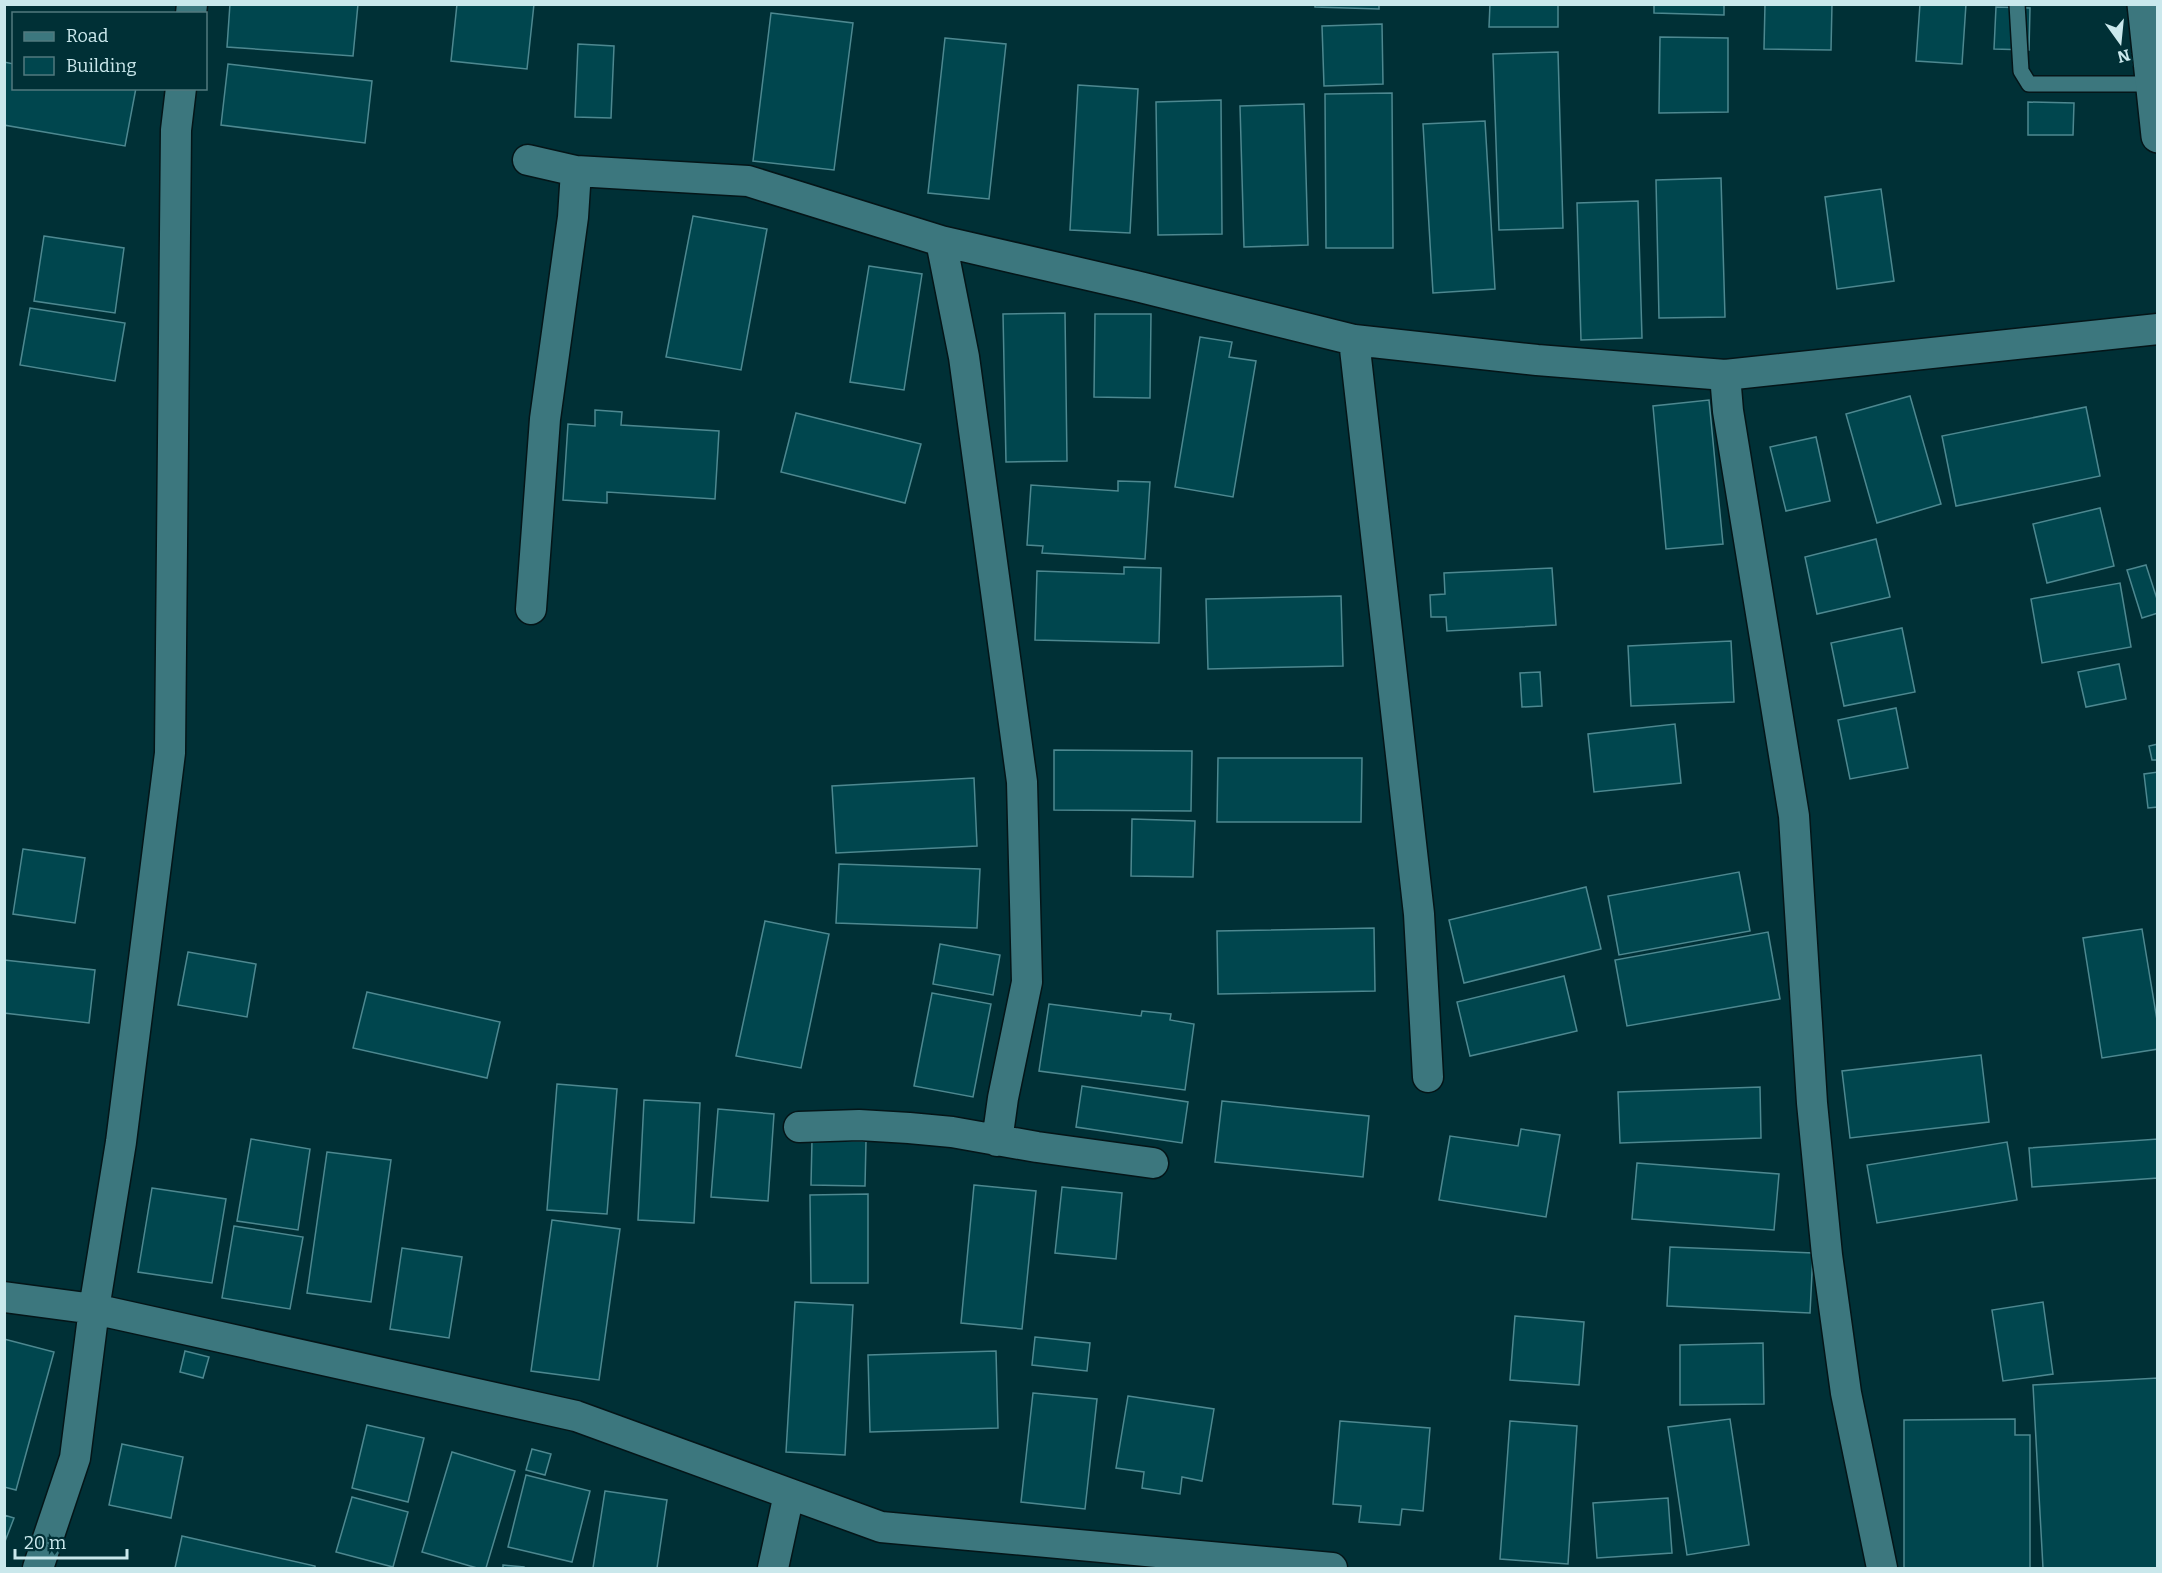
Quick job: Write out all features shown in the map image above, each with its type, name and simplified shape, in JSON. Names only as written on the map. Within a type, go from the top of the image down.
[{"type":"main road","points":[[2144,4],[2155,84],[2157,136]]},
{"type":"street","points":[[38,1569],[75,1458],[94,1310],[121,1142],[170,753],[176,130],[181,90]]},
{"type":"street","points":[[528,160],[576,171],[748,181],[941,241],[1354,340],[1537,360],[1725,375],[2157,329]]},
{"type":"street","points":[[531,609],[545,419],[573,217],[576,171]]},
{"type":"street","points":[[941,241],[964,357],[1022,782],[1027,982],[1003,1098],[997,1141]]},
{"type":"street","points":[[1354,340],[1419,914],[1428,1077]]},
{"type":"street","points":[[1725,375],[1728,411],[1794,816],[1812,1103],[1828,1266],[1846,1394],[1882,1569]]},
{"type":"street","points":[[799,1127],[859,1125],[952,1132],[997,1141],[1153,1163]]},
{"type":"street","points":[[4,1297],[94,1310],[576,1416],[881,1527],[1332,1569]]},
{"type":"street","points":[[772,1569],[789,1494]]},
{"type":"lane","points":[[2017,4],[2021,71],[2029,84],[2155,84]]},
{"type":"building","points":[[230,4],[358,4],[353,56],[227,47]]},
{"type":"building","points":[[457,4],[534,4],[527,69],[451,61]]},
{"type":"building","points":[[1315,4],[1379,4],[1379,9],[1315,7]]},
{"type":"building","points":[[1490,4],[1558,4],[1558,27],[1489,27]]},
{"type":"building","points":[[1654,4],[1724,4],[1724,15],[1654,13]]},
{"type":"building","points":[[1765,4],[1832,4],[1831,50],[1764,49]]},
{"type":"building","points":[[1920,4],[1966,4],[1962,64],[1916,61]]},
{"type":"building","points":[[1996,7],[2030,8],[2029,50],[1994,49]]},
{"type":"building","points":[[771,13],[853,23],[834,170],[753,161]]},
{"type":"building","points":[[1382,24],[1383,84],[1324,86],[1322,26]]},
{"type":"building","points":[[1660,37],[1728,38],[1728,112],[1659,113]]},
{"type":"building","points":[[945,38],[1006,44],[989,199],[928,193]]},
{"type":"building","points":[[578,44],[614,46],[611,118],[575,117]]},
{"type":"building","points":[[1558,52],[1563,228],[1499,230],[1493,54]]},
{"type":"building","points":[[4,62],[12,64],[12,90],[136,90],[125,146],[4,125]]},
{"type":"building","points":[[228,64],[372,81],[365,143],[221,125]]},
{"type":"building","points":[[1078,85],[1138,89],[1130,233],[1070,230]]},
{"type":"building","points":[[1392,93],[1393,248],[1326,248],[1325,94]]},
{"type":"building","points":[[1221,100],[1222,234],[1158,235],[1156,102]]},
{"type":"building","points":[[2028,102],[2074,103],[2073,135],[2028,135]]},
{"type":"building","points":[[1304,104],[1308,245],[1244,247],[1240,106]]},
{"type":"building","points":[[1485,121],[1495,289],[1433,293],[1423,124]]},
{"type":"building","points":[[1721,178],[1725,317],[1659,318],[1656,180]]},
{"type":"building","points":[[1881,189],[1894,281],[1837,289],[1825,197]]},
{"type":"building","points":[[1638,201],[1642,338],[1581,340],[1577,203]]},
{"type":"building","points":[[693,216],[767,229],[741,370],[666,357]]},
{"type":"building","points":[[44,236],[124,248],[115,313],[34,301]]},
{"type":"building","points":[[869,266],[922,274],[904,390],[850,382]]},
{"type":"building","points":[[30,308],[125,323],[115,381],[20,365]]},
{"type":"building","points":[[1065,313],[1067,461],[1006,462],[1003,314]]},
{"type":"building","points":[[1095,314],[1151,314],[1150,398],[1094,397]]},
{"type":"building","points":[[1200,337],[1232,342],[1229,357],[1256,361],[1233,497],[1175,487]]},
{"type":"building","points":[[1910,396],[1941,504],[1877,523],[1846,414]]},
{"type":"building","points":[[1709,400],[1723,544],[1666,549],[1653,406]]},
{"type":"building","points":[[2086,407],[2100,476],[1956,506],[1942,436]]},
{"type":"building","points":[[595,410],[622,412],[621,425],[719,431],[715,499],[607,492],[607,503],[563,500],[568,424],[595,426]]},
{"type":"building","points":[[796,413],[921,444],[905,503],[781,472]]},
{"type":"building","points":[[1816,437],[1830,501],[1786,511],[1770,447]]},
{"type":"building","points":[[1118,481],[1150,482],[1145,559],[1042,553],[1043,546],[1027,545],[1031,485],[1118,491]]},
{"type":"building","points":[[2100,508],[2114,566],[2047,583],[2033,524]]},
{"type":"building","points":[[1876,539],[1890,597],[1817,614],[1805,557]]},
{"type":"building","points":[[2146,565],[2158,602],[2158,613],[2142,618],[2127,570]]},
{"type":"building","points":[[1124,567],[1161,568],[1159,643],[1035,640],[1037,571],[1124,574]]},
{"type":"building","points":[[1552,568],[1556,625],[1447,631],[1446,617],[1431,617],[1430,595],[1445,594],[1444,573]]},
{"type":"building","points":[[2120,583],[2131,647],[2042,663],[2031,599]]},
{"type":"building","points":[[1341,596],[1343,666],[1208,669],[1206,599]]},
{"type":"building","points":[[1902,628],[1915,692],[1844,706],[1831,643]]},
{"type":"building","points":[[1731,641],[1734,702],[1631,706],[1628,646]]},
{"type":"building","points":[[2119,664],[2126,699],[2086,707],[2078,672]]},
{"type":"building","points":[[1540,672],[1542,706],[1522,707],[1520,673]]},
{"type":"building","points":[[1896,708],[1908,768],[1850,779],[1838,720]]},
{"type":"building","points":[[1675,724],[1681,783],[1594,792],[1588,734]]},
{"type":"building","points":[[2158,744],[2158,760],[2152,760],[2149,746]]},
{"type":"building","points":[[1054,750],[1192,751],[1191,811],[1054,810]]},
{"type":"building","points":[[1218,758],[1362,758],[1361,822],[1217,822]]},
{"type":"building","points":[[2158,772],[2158,807],[2148,808],[2144,774]]},
{"type":"building","points":[[974,778],[977,846],[836,853],[832,786]]},
{"type":"building","points":[[1132,819],[1195,821],[1193,877],[1131,876]]},
{"type":"building","points":[[23,849],[85,858],[75,923],[13,914]]},
{"type":"building","points":[[839,864],[980,869],[977,928],[836,923]]},
{"type":"building","points":[[1739,872],[1750,931],[1619,955],[1608,896]]},
{"type":"building","points":[[1586,887],[1601,949],[1464,983],[1449,920]]},
{"type":"building","points":[[765,921],[829,934],[801,1068],[736,1056]]},
{"type":"building","points":[[1374,928],[1375,991],[1218,994],[1217,931]]},
{"type":"building","points":[[2142,929],[2158,1026],[2158,1049],[2102,1058],[2083,938]]},
{"type":"building","points":[[1768,932],[1780,999],[1627,1026],[1615,960]]},
{"type":"building","points":[[940,944],[1000,955],[993,995],[933,984]]},
{"type":"building","points":[[188,952],[256,964],[247,1017],[178,1005]]},
{"type":"building","points":[[4,960],[95,970],[89,1023],[4,1013]]},
{"type":"building","points":[[1564,976],[1577,1031],[1470,1056],[1457,1002]]},
{"type":"building","points":[[367,992],[500,1022],[487,1078],[353,1048]]},
{"type":"building","points":[[932,993],[991,1004],[973,1097],[914,1086]]},
{"type":"building","points":[[1049,1004],[1141,1016],[1142,1011],[1171,1014],[1170,1020],[1194,1024],[1185,1090],[1039,1071]]},
{"type":"building","points":[[1981,1055],[1989,1122],[1850,1138],[1842,1071]]},
{"type":"building","points":[[557,1084],[617,1089],[607,1214],[547,1210]]},
{"type":"building","points":[[1082,1086],[1188,1102],[1182,1143],[1076,1127]]},
{"type":"building","points":[[1760,1087],[1761,1138],[1620,1143],[1618,1092]]},
{"type":"building","points":[[644,1100],[700,1103],[694,1223],[638,1220]]},
{"type":"building","points":[[1222,1101],[1369,1116],[1363,1177],[1215,1162]]},
{"type":"building","points":[[718,1109],[774,1114],[768,1201],[711,1197]]},
{"type":"building","points":[[1521,1129],[1560,1135],[1546,1217],[1439,1200],[1450,1136],[1518,1146]]},
{"type":"building","points":[[251,1139],[310,1149],[298,1230],[237,1221]]},
{"type":"building","points":[[2158,1139],[2158,1178],[2032,1187],[2029,1148]]},
{"type":"building","points":[[812,1140],[866,1141],[865,1186],[811,1185]]},
{"type":"building","points":[[2007,1142],[2017,1200],[1877,1223],[1867,1165]]},
{"type":"building","points":[[327,1152],[391,1160],[371,1302],[307,1293]]},
{"type":"building","points":[[1637,1163],[1779,1174],[1774,1230],[1632,1219]]},
{"type":"building","points":[[974,1185],[1036,1191],[1022,1329],[961,1323]]},
{"type":"building","points":[[1062,1187],[1122,1193],[1116,1259],[1055,1253]]},
{"type":"building","points":[[152,1188],[226,1199],[212,1283],[138,1272]]},
{"type":"building","points":[[868,1194],[868,1283],[811,1283],[810,1195]]},
{"type":"building","points":[[552,1220],[620,1229],[599,1380],[531,1371]]},
{"type":"building","points":[[234,1226],[303,1237],[290,1309],[222,1298]]},
{"type":"building","points":[[1670,1247],[1813,1253],[1810,1313],[1667,1306]]},
{"type":"building","points":[[402,1248],[462,1257],[449,1338],[390,1329]]},
{"type":"building","points":[[795,1302],[853,1305],[845,1455],[786,1452]]},
{"type":"building","points":[[2043,1302],[2053,1374],[2003,1381],[1992,1310]]},
{"type":"building","points":[[1515,1316],[1584,1322],[1579,1385],[1510,1380]]},
{"type":"building","points":[[1035,1337],[1090,1343],[1087,1371],[1032,1365]]},
{"type":"building","points":[[4,1339],[54,1352],[16,1490],[4,1487]]},
{"type":"building","points":[[1763,1343],[1764,1404],[1680,1405],[1680,1345]]},
{"type":"building","points":[[185,1351],[209,1357],[203,1378],[180,1372]]},
{"type":"building","points":[[996,1351],[998,1428],[870,1432],[868,1355]]},
{"type":"building","points":[[2158,1378],[2158,1568],[2043,1568],[2033,1385]]},
{"type":"building","points":[[1033,1393],[1097,1399],[1085,1509],[1021,1502]]},
{"type":"building","points":[[1128,1396],[1214,1409],[1202,1481],[1182,1477],[1180,1494],[1142,1488],[1144,1472],[1116,1468]]},
{"type":"building","points":[[1730,1419],[1749,1545],[1687,1555],[1668,1427]]},
{"type":"building","points":[[2015,1419],[2015,1435],[2030,1435],[2030,1568],[1904,1568],[1904,1420]]},
{"type":"building","points":[[1340,1421],[1430,1428],[1423,1511],[1402,1509],[1400,1525],[1359,1522],[1361,1506],[1333,1504]]},
{"type":"building","points":[[1510,1421],[1577,1426],[1568,1564],[1500,1559]]},
{"type":"building","points":[[367,1425],[424,1438],[408,1502],[352,1488]]},
{"type":"building","points":[[122,1444],[183,1457],[171,1518],[109,1505]]},
{"type":"building","points":[[532,1449],[551,1454],[545,1475],[526,1470]]},
{"type":"building","points":[[452,1452],[515,1471],[486,1568],[477,1568],[422,1552]]},
{"type":"building","points":[[526,1475],[590,1491],[572,1562],[508,1547]]},
{"type":"building","points":[[605,1491],[667,1500],[657,1568],[593,1568]]},
{"type":"building","points":[[352,1497],[408,1512],[393,1567],[336,1552]]},
{"type":"building","points":[[1668,1498],[1672,1553],[1597,1558],[1593,1503]]},
{"type":"building","points":[[4,1515],[14,1518],[4,1544]]},
{"type":"building","points":[[182,1536],[315,1566],[315,1568],[175,1568]]},
{"type":"building","points":[[503,1565],[524,1567],[524,1568],[503,1568]]}]
